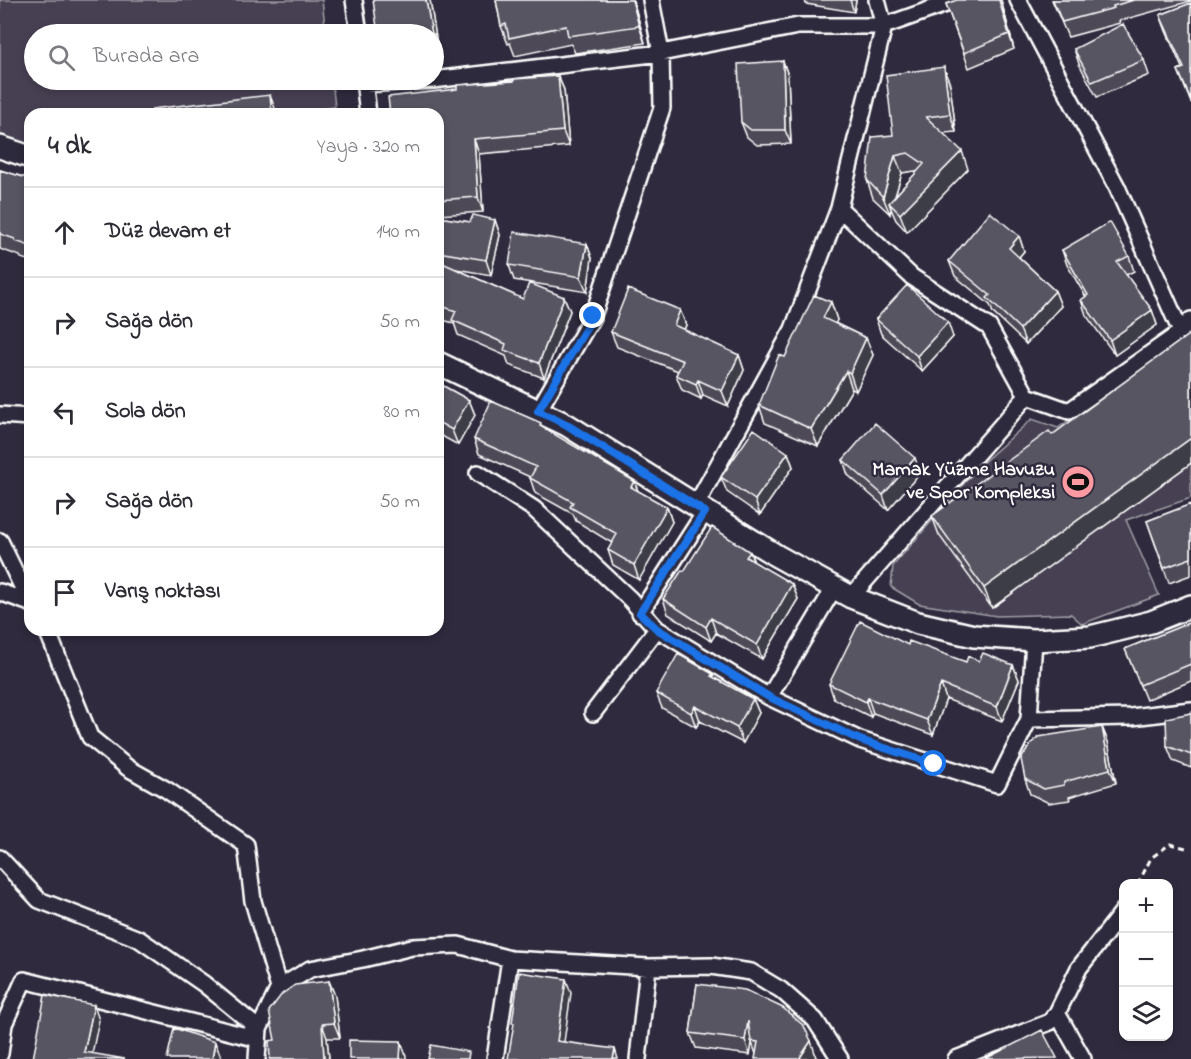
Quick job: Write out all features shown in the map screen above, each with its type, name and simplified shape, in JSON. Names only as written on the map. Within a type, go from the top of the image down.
[{"type":"main road","points":[[0,147],[24,156]]},
{"type":"main road","points":[[444,366],[567,425],[777,556],[843,592],[918,623],[974,636],[1034,640],[1090,637],[1151,622],[1191,606]]},
{"type":"street","points":[[354,0],[357,24]]},
{"type":"street","points":[[538,411],[593,316],[662,108],[661,53],[651,0]]},
{"type":"street","points":[[640,613],[700,509],[793,329],[839,208],[885,26],[877,0]]},
{"type":"street","points":[[444,79],[661,53],[798,26],[885,26],[957,0]]},
{"type":"street","points":[[839,208],[912,277],[989,327],[1027,396],[1070,411],[1186,326],[1117,188],[1018,0]]},
{"type":"street","points":[[366,90],[367,108]]},
{"type":"street","points":[[769,697],[843,592],[1027,396]]},
{"type":"street","points":[[0,415],[24,417]]},
{"type":"street","points":[[478,474],[534,509],[630,599],[640,613],[657,629],[769,697],[860,740],[997,784],[1029,719],[1034,640]]},
{"type":"street","points":[[0,541],[24,591]]},
{"type":"street","points":[[0,592],[24,601]]},
{"type":"street","points":[[593,713],[657,629]]},
{"type":"street","points":[[49,636],[90,737],[128,768],[167,790],[246,845],[253,902],[279,988]]},
{"type":"street","points":[[1029,719],[1131,717],[1191,710]]},
{"type":"street","points":[[0,858],[39,900],[139,939],[204,984],[259,1034]]},
{"type":"street","points":[[956,1059],[1050,1022],[1057,1013],[1079,968],[1119,916]]},
{"type":"street","points":[[257,1059],[259,1034],[279,988],[310,969],[363,959],[412,946],[458,945],[510,959],[648,967],[711,966],[751,972],[781,990],[815,1020],[840,1059]]},
{"type":"street","points":[[495,1059],[510,959]]},
{"type":"street","points":[[639,1059],[648,967]]},
{"type":"street","points":[[0,1054],[2,1024],[24,981],[259,1034]]},
{"type":"street","points":[[1057,1013],[1083,1059]]},
{"type":"path","points":[[1140,879],[1151,858],[1170,844],[1186,848]]},
{"type":"shaded area","points":[[0,0],[322,0],[325,24],[24,24],[24,90],[333,90],[335,107],[24,108],[24,155],[0,147]]},
{"type":"shaded area","name":"Mamak Yüzme Havuzu ve Spor Kompleksi","points":[[1191,333],[1191,498],[1126,520],[1159,595],[1082,624],[1071,614],[997,616],[919,604],[891,587],[893,566],[980,465],[1032,419],[1058,428]]},
{"type":"building","points":[[373,0],[426,0],[430,24],[377,24]]},
{"type":"building","points":[[496,0],[632,0],[639,26],[568,36],[566,26],[509,38],[506,24],[501,26]]},
{"type":"building","points":[[957,0],[999,0],[1009,34],[964,53],[946,4]]},
{"type":"building","points":[[1053,0],[1134,0],[1113,6],[1114,8],[1062,22]]},
{"type":"building","points":[[1191,3],[1191,100],[1178,70],[1184,68],[1160,15]]},
{"type":"building","points":[[1123,24],[1144,60],[1092,82],[1074,49]]},
{"type":"building","points":[[783,61],[785,130],[751,130],[741,122],[738,64]]},
{"type":"building","points":[[944,67],[950,114],[926,117],[962,151],[900,214],[889,203],[924,164],[908,153],[895,156],[883,197],[867,180],[872,137],[893,135],[886,75]]},
{"type":"building","points":[[558,76],[563,131],[474,139],[478,197],[444,200],[444,108],[389,108],[388,97],[457,89],[457,85],[514,81],[514,79]]},
{"type":"building","points":[[270,95],[271,108],[160,108]]},
{"type":"building","points":[[0,170],[24,177],[24,244],[0,234]]},
{"type":"building","points":[[990,212],[1019,236],[1009,248],[1055,291],[1020,329],[987,298],[990,295],[949,261]]},
{"type":"building","points":[[473,215],[495,220],[486,260],[444,253],[444,218],[470,222]]},
{"type":"building","points":[[1110,222],[1129,256],[1117,262],[1152,310],[1110,340],[1081,300],[1088,295],[1062,250]]},
{"type":"building","points":[[514,232],[587,244],[581,277],[509,265]]},
{"type":"building","points":[[444,264],[523,299],[529,283],[564,297],[539,363],[504,350],[506,344],[452,320],[456,311],[444,307]]},
{"type":"building","points":[[907,285],[948,322],[917,356],[876,319]]},
{"type":"building","points":[[628,289],[680,310],[674,325],[739,355],[722,391],[698,380],[696,384],[676,375],[683,361],[611,332]]},
{"type":"building","points":[[814,295],[831,302],[823,318],[866,338],[850,373],[846,371],[811,429],[759,405],[779,355],[785,357]]},
{"type":"building","points":[[1191,333],[1191,438],[984,588],[932,516],[1049,431],[1052,435]]},
{"type":"building","points":[[444,386],[469,400],[452,430],[444,425]]},
{"type":"building","points":[[491,401],[541,423],[540,426],[634,481],[631,487],[667,507],[634,565],[608,550],[617,534],[570,507],[573,502],[530,478],[536,467],[474,439]]},
{"type":"building","points":[[875,423],[915,458],[883,495],[843,460]]},
{"type":"building","points":[[754,429],[788,453],[755,500],[721,477]]},
{"type":"building","points":[[1191,504],[1191,558],[1164,568],[1147,521]]},
{"type":"building","points":[[712,527],[750,552],[746,557],[792,584],[757,645],[711,618],[706,627],[663,599]]},
{"type":"building","points":[[860,621],[908,645],[909,641],[966,662],[968,656],[979,661],[983,653],[1013,665],[997,707],[941,684],[927,720],[868,698],[866,702],[829,684]]},
{"type":"building","points":[[1191,622],[1191,664],[1140,685],[1125,649]]},
{"type":"building","points":[[678,654],[713,674],[711,676],[753,699],[737,728],[695,706],[691,713],[656,693]]},
{"type":"building","points":[[1191,713],[1191,755],[1167,746],[1166,718]]},
{"type":"building","points":[[1102,727],[1110,769],[1064,782],[1064,785],[1044,789],[1025,779],[1021,759],[1038,737]]},
{"type":"building","points":[[519,972],[566,979],[557,1041],[615,1049],[613,1059],[508,1059]]},
{"type":"building","points":[[329,981],[334,1023],[322,1024],[324,1059],[270,1059],[269,1041],[275,1040],[269,1011],[282,994],[295,985]]},
{"type":"building","points":[[697,984],[745,990],[783,1008],[804,1026],[811,1041],[799,1059],[755,1059],[758,1042],[751,1041],[748,1021],[745,1040],[690,1033]]},
{"type":"building","points":[[45,995],[94,1005],[84,1052],[125,1059],[33,1059]]},
{"type":"building","points":[[174,1028],[215,1042],[212,1059],[167,1059]]},
{"type":"building","points":[[1042,1030],[1057,1058],[985,1059]]},
{"type":"building","points":[[349,1040],[401,1041],[400,1059],[349,1059]]},
{"type":"building","points":[[431,1045],[469,1052],[468,1059],[428,1059]]},
{"type":"place","name":"Mamak Yüzme Havuzu ve Spor Kompleksi","points":[[1078,482]]},
{"type":"route","points":[[593,316],[538,411],[567,425],[705,512],[640,613],[657,629],[769,697],[860,740],[934,764]]}]
